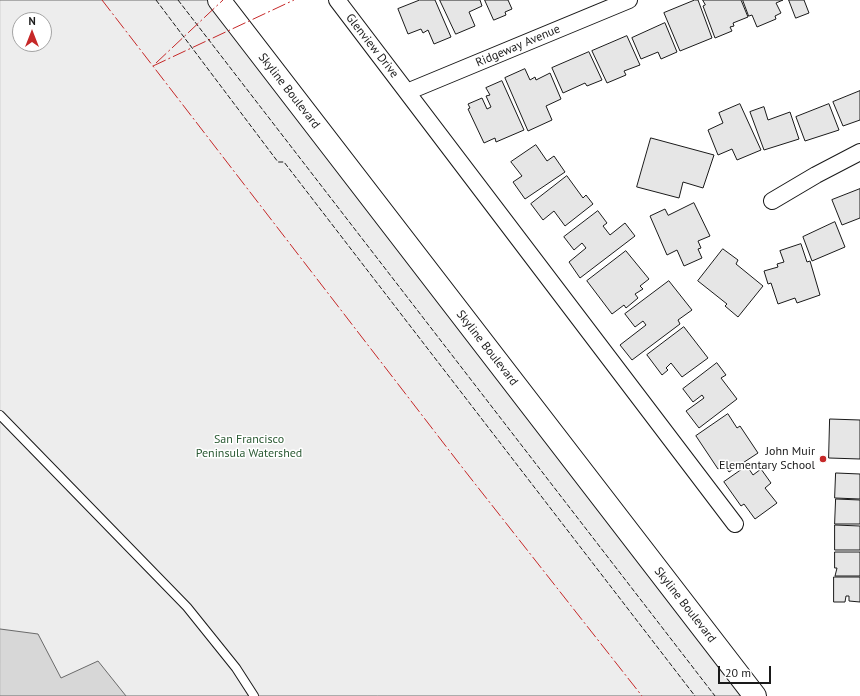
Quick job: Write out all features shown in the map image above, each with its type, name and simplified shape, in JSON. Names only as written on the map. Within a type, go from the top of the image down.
[{"type":"main road","name":"Skyline Boulevard","points":[[219,0],[755,696]]},
{"type":"street","name":"Glenview Drive","points":[[337,0],[408,92]]},
{"type":"street","name":"Ridgeway Avenue","points":[[408,92],[629,0]]},
{"type":"street","points":[[408,92],[735,524]]},
{"type":"street","points":[[772,201],[816,175],[860,152]]},
{"type":"lane","points":[[0,415],[187,607],[236,668],[254,696]]},
{"type":"green space","name":"San Francisco Peninsula Watershed","points":[[0,0],[219,0],[755,696],[0,696]]},
{"type":"shaded area","points":[[0,629],[38,634],[61,678],[98,661],[126,696],[0,696]]},
{"type":"building","points":[[420,0],[435,0],[451,37],[434,44],[428,30],[423,33],[421,29],[408,34],[398,9]]},
{"type":"building","points":[[440,0],[480,0],[482,6],[469,12],[475,26],[456,34]]},
{"type":"building","points":[[485,0],[508,0],[512,9],[505,12],[506,15],[494,20]]},
{"type":"building","points":[[698,0],[712,38],[680,51],[664,13]]},
{"type":"building","points":[[703,0],[741,0],[748,17],[733,23],[734,26],[730,27],[732,31],[715,38],[703,6],[705,5]]},
{"type":"building","points":[[743,0],[783,0],[776,3],[781,13],[775,16],[776,19],[757,27],[752,15],[749,16]]},
{"type":"building","points":[[789,0],[804,0],[809,13],[796,18]]},
{"type":"building","points":[[665,23],[677,52],[661,59],[658,52],[641,59],[632,38]]},
{"type":"building","points":[[627,36],[640,65],[624,71],[626,75],[607,83],[592,51]]},
{"type":"building","points":[[589,52],[602,80],[587,86],[585,83],[563,93],[552,68]]},
{"type":"building","points":[[525,69],[530,80],[535,77],[536,80],[550,73],[561,99],[546,106],[552,120],[528,131],[505,78]]},
{"type":"building","points":[[502,81],[524,130],[496,142],[495,138],[484,143],[468,109],[470,108],[468,104],[482,98],[487,109],[491,107],[486,96],[490,95],[486,88]]},
{"type":"building","points":[[860,91],[860,120],[843,126],[833,102]]},
{"type":"building","points":[[740,104],[761,150],[737,160],[732,149],[718,155],[708,130],[723,123],[719,113]]},
{"type":"building","points":[[829,104],[839,130],[805,141],[796,117]]},
{"type":"building","points":[[764,107],[768,120],[790,112],[799,139],[764,150],[750,112]]},
{"type":"building","points":[[651,138],[714,155],[703,188],[683,182],[679,198],[637,187]]},
{"type":"building","points":[[536,145],[547,161],[554,156],[565,172],[525,199],[513,182],[522,176],[511,162]]},
{"type":"building","points":[[567,176],[583,198],[586,195],[593,204],[565,226],[554,211],[543,220],[531,204]]},
{"type":"building","points":[[860,189],[860,218],[842,225],[832,200]]},
{"type":"building","points":[[694,203],[710,236],[698,241],[701,248],[698,249],[702,258],[684,266],[677,250],[667,255],[650,216],[665,209],[668,215]]},
{"type":"building","points":[[598,211],[607,223],[603,226],[610,235],[625,223],[635,236],[580,278],[569,262],[586,248],[582,243],[574,250],[564,237]]},
{"type":"building","points":[[835,222],[845,247],[812,261],[803,237]]},
{"type":"building","points":[[801,244],[807,262],[810,261],[820,295],[797,303],[795,298],[778,304],[771,283],[768,284],[764,271],[778,267],[777,264],[784,262],[780,251]]},
{"type":"building","points":[[723,249],[738,260],[736,264],[763,286],[738,317],[725,306],[727,304],[698,281]]},
{"type":"building","points":[[626,251],[649,279],[640,286],[643,289],[635,294],[638,298],[626,308],[624,305],[612,314],[587,281]]},
{"type":"building","points":[[669,281],[692,310],[678,320],[680,324],[632,360],[620,345],[646,325],[643,321],[635,327],[625,314]]},
{"type":"building","points":[[684,327],[708,358],[682,377],[671,363],[666,368],[668,370],[662,375],[647,355]]},
{"type":"building","points":[[717,363],[726,375],[721,378],[737,399],[699,428],[686,411],[704,398],[702,395],[693,402],[683,389]]},
{"type":"building","points":[[728,414],[737,428],[740,426],[758,453],[729,472],[724,465],[718,469],[696,436]]},
{"type":"building","points":[[830,419],[860,420],[860,459],[829,458]]},
{"type":"building","points":[[747,466],[753,475],[761,469],[771,483],[765,488],[777,503],[755,519],[744,504],[741,506],[724,482]]},
{"type":"building","points":[[836,473],[860,474],[860,499],[835,498]]},
{"type":"building","points":[[836,499],[860,500],[860,524],[835,524]]},
{"type":"building","points":[[835,525],[860,526],[860,550],[835,550]]},
{"type":"building","points":[[835,552],[860,552],[860,576],[835,576],[837,568],[835,568]]},
{"type":"building","points":[[834,577],[860,577],[860,602],[849,601],[849,596],[846,596],[845,602],[834,602]]},
{"type":"fence","points":[[156,0],[278,162],[284,162],[695,696]]},
{"type":"fence","points":[[178,0],[715,696]]},
{"type":"power","points":[[102,0],[465,471],[642,696]]},
{"type":"power","points":[[156,63],[223,0]]},
{"type":"power","points":[[153,66],[294,0]]},
{"type":"place","name":"John Muir Elementary School","points":[[823,459]]}]
